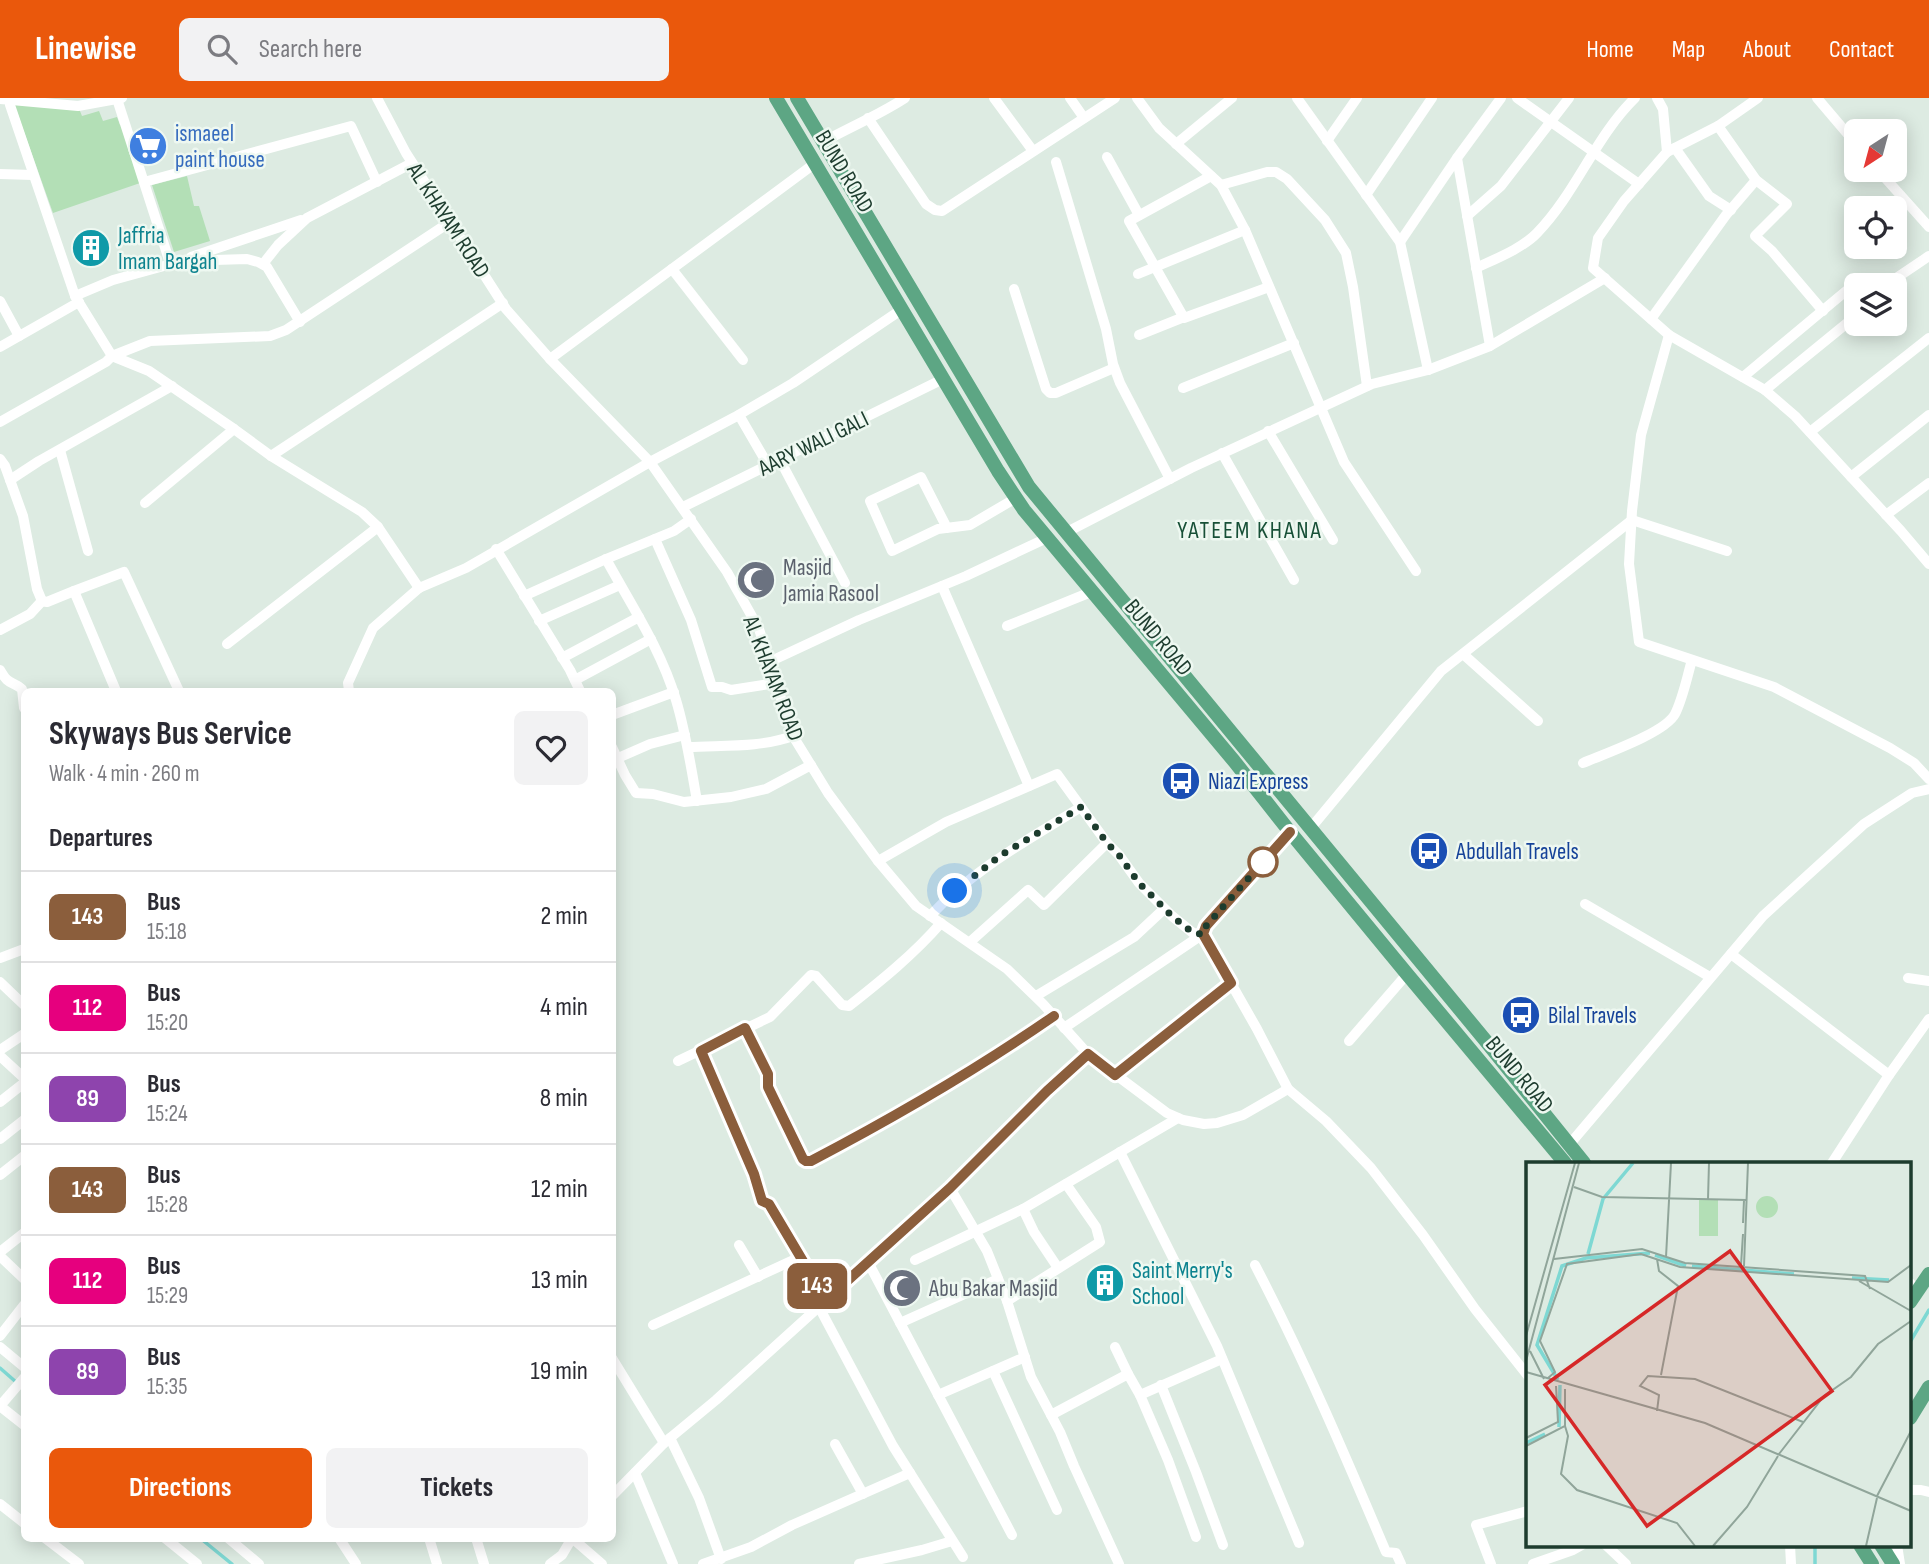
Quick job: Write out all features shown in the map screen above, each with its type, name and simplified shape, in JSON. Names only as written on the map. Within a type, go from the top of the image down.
[{"type":"main road","name":"BUND ROAD","points":[[797,98],[1028,487],[1583,1162]]},
{"type":"main road","name":"BUND ROAD","points":[[778,99],[901,310],[1016,498],[1564,1162]]},
{"type":"main road","points":[[1913,1292],[1929,1274]]},
{"type":"main road","points":[[1912,1415],[1929,1387]]},
{"type":"main road","points":[[1861,1546],[1872,1564]]},
{"type":"main road","points":[[1882,1546],[1893,1564]]},
{"type":"street","points":[[170,263],[120,98],[77,102],[5,102],[77,299],[112,356],[149,371],[271,456],[345,501],[378,527],[419,588]]},
{"type":"street","name":"AL KHAYAM ROAD","points":[[377,98],[412,163],[503,303],[550,359],[650,462],[727,572],[760,629],[793,736],[828,793],[878,861],[916,906],[1007,969],[1088,1054],[1167,1113],[1178,1118]]},
{"type":"street","points":[[823,142],[905,98]]},
{"type":"street","points":[[994,98],[1033,151]]},
{"type":"street","points":[[1070,98],[1084,118]]},
{"type":"street","points":[[868,118],[926,204],[942,211],[1115,98]]},
{"type":"street","points":[[1137,98],[1159,128],[1221,186],[1245,230],[1344,462],[1416,571]]},
{"type":"street","points":[[1175,144],[1232,98]]},
{"type":"street","points":[[1297,98],[1400,242],[1428,370]]},
{"type":"street","points":[[1327,141],[1357,98]]},
{"type":"street","points":[[1366,195],[1432,98]]},
{"type":"street","points":[[1400,242],[1501,98]]},
{"type":"street","points":[[1517,98],[1639,184]]},
{"type":"street","points":[[1467,216],[1501,186],[1569,98]]},
{"type":"street","points":[[1476,268],[1535,235],[1559,206],[1594,152],[1635,98]]},
{"type":"street","points":[[1657,98],[1663,109],[1671,150],[1709,195],[1731,210]]},
{"type":"street","points":[[1758,98],[1718,126],[1671,150],[1624,201],[1598,238],[1593,268],[1669,335],[1766,390],[1810,432],[1929,564]]},
{"type":"street","points":[[1817,98],[1844,130]]},
{"type":"street","points":[[144,182],[351,126],[377,182]]},
{"type":"street","points":[[1718,126],[1756,180],[1787,204],[1755,236],[1772,251],[1823,311]]},
{"type":"street","points":[[1107,157],[1139,215]]},
{"type":"street","points":[[1457,158],[1490,346]]},
{"type":"street","points":[[1056,162],[1106,329],[1114,368],[1170,479]]},
{"type":"street","points":[[182,261],[307,218],[412,163]]},
{"type":"street","points":[[550,359],[814,164]]},
{"type":"street","points":[[1221,186],[1267,172],[1276,172],[1287,179],[1325,220],[1346,253],[1367,386]]},
{"type":"street","points":[[0,174],[33,175]]},
{"type":"street","points":[[1184,317],[1129,220],[1211,176]]},
{"type":"street","points":[[1651,319],[1756,180]]},
{"type":"street","points":[[1889,182],[1929,227]]},
{"type":"street","points":[[263,264],[278,245],[307,218]]},
{"type":"street","points":[[0,422],[106,362],[112,356],[150,341],[270,335],[286,330],[450,222]]},
{"type":"street","points":[[1138,274],[1245,230]]},
{"type":"street","points":[[1904,273],[1929,257]]},
{"type":"street","points":[[0,347],[113,280],[182,261],[239,259],[263,264],[300,322]]},
{"type":"street","points":[[672,269],[743,360]]},
{"type":"street","points":[[1065,533],[1222,453],[1367,386],[1428,370],[1490,346],[1605,278]]},
{"type":"street","points":[[1139,335],[1269,287]]},
{"type":"street","points":[[1014,289],[1046,389],[1050,393],[1056,393],[1114,368]]},
{"type":"street","points":[[1743,377],[1844,293]]},
{"type":"street","points":[[0,301],[19,336]]},
{"type":"street","points":[[271,456],[503,303]]},
{"type":"street","points":[[349,688],[356,663],[373,628],[419,588],[466,568],[650,462],[739,415],[793,383],[901,310]]},
{"type":"street","points":[[1766,390],[1844,326]]},
{"type":"street","points":[[1669,335],[1641,435],[1632,520],[1629,564],[1639,642],[1774,688],[1890,748],[1914,763],[1929,779]]},
{"type":"street","points":[[1810,432],[1929,338]]},
{"type":"street","points":[[1183,388],[1294,344]]},
{"type":"street","name":"AARY WALI GALI","points":[[683,507],[943,379]]},
{"type":"street","points":[[10,480],[172,386]]},
{"type":"street","points":[[739,415],[768,465]]},
{"type":"street","points":[[1851,477],[1929,415]]},
{"type":"street","points":[[145,503],[234,429]]},
{"type":"street","points":[[1268,431],[1333,541]]},
{"type":"street","points":[[60,450],[88,551]]},
{"type":"street","points":[[1222,453],[1294,580]]},
{"type":"street","points":[[0,459],[23,516],[37,589],[43,601]]},
{"type":"street","points":[[780,460],[845,583]]},
{"type":"street","points":[[947,528],[921,477],[870,501],[892,551],[938,529],[947,528],[970,525],[1016,498]]},
{"type":"street","points":[[1886,515],[1929,483]]},
{"type":"street","points":[[524,596],[674,531],[691,519]]},
{"type":"street","points":[[1632,520],[1727,551]]},
{"type":"street","points":[[1310,829],[1441,671],[1632,520]]},
{"type":"street","points":[[227,644],[378,527]]},
{"type":"street","points":[[769,662],[1047,538]]},
{"type":"street","points":[[655,539],[691,620],[712,687],[731,690],[776,683]]},
{"type":"street","points":[[1918,552],[1929,543]]},
{"type":"street","points":[[496,549],[577,686],[651,639]]},
{"type":"street","points":[[606,559],[651,639],[674,692],[697,801]]},
{"type":"street","points":[[0,630],[30,614],[43,601],[47,602],[124,572],[178,688]]},
{"type":"street","points":[[539,621],[620,585]]},
{"type":"street","points":[[942,586],[1030,786]]},
{"type":"street","points":[[74,591],[115,688]]},
{"type":"street","points":[[1007,626],[1091,592]]},
{"type":"street","points":[[562,658],[639,617]]},
{"type":"street","points":[[1463,654],[1538,721]]},
{"type":"street","points":[[1583,763],[1652,733],[1668,723],[1675,715],[1692,660]]},
{"type":"street","points":[[0,670],[8,682],[22,688]]},
{"type":"street","points":[[616,714],[674,692]]},
{"type":"street","points":[[616,753],[650,744],[686,741],[741,747],[776,742],[793,736]]},
{"type":"street","points":[[616,755],[636,793],[653,794],[684,802],[731,797],[766,789],[811,765]]},
{"type":"street","points":[[878,861],[946,822],[1057,774],[1139,883],[1193,933],[1203,934]]},
{"type":"street","points":[[1569,1145],[1763,916],[1864,824],[1912,793],[1929,789]]},
{"type":"street","points":[[930,916],[985,866],[1081,807]]},
{"type":"street","points":[[1064,1028],[1203,934],[1206,926],[1290,832]]},
{"type":"street","points":[[970,942],[1028,890],[1044,905],[1107,843]]},
{"type":"street","points":[[1585,904],[1710,977]]},
{"type":"street","points":[[1035,996],[1134,937],[1164,909]]},
{"type":"street","points":[[678,1061],[769,1017],[811,975],[816,976],[842,1005],[849,1006],[914,951],[941,923]]},
{"type":"street","points":[[1203,934],[1288,1089],[1326,1121],[1371,1168],[1526,1374]]},
{"type":"street","points":[[0,958],[21,950]]},
{"type":"street","points":[[1731,954],[1889,1075]]},
{"type":"street","points":[[1349,1041],[1407,974]]},
{"type":"street","points":[[1908,978],[1929,981]]},
{"type":"street","points":[[0,982],[21,1003]]},
{"type":"street","points":[[1115,1075],[1231,983]]},
{"type":"street","points":[[745,1028],[768,1074],[768,1087],[803,1159],[811,1161],[879,1125],[999,1054],[1054,1016]]},
{"type":"street","points":[[1833,1162],[1929,1019]]},
{"type":"street","points":[[0,1050],[21,1036]]},
{"type":"street","points":[[701,1051],[754,1174],[762,1201],[769,1204],[800,1257],[893,1446],[963,1557]]},
{"type":"street","points":[[616,1492],[667,1441],[950,1188],[1088,1054]]},
{"type":"street","points":[[0,1056],[21,1078]]},
{"type":"street","points":[[0,1102],[21,1084]]},
{"type":"street","points":[[915,1260],[1023,1209],[1178,1118],[1204,1124],[1217,1123],[1243,1115],[1288,1089]]},
{"type":"street","points":[[0,1139],[21,1122]]},
{"type":"street","points":[[1120,1152],[1222,1359],[1299,1543]]},
{"type":"street","points":[[0,1175],[21,1158]]},
{"type":"street","points":[[1007,1301],[1100,1242],[1096,1227],[1066,1184]]},
{"type":"street","points":[[950,1188],[987,1251],[1007,1301],[1031,1377],[1119,1564]]},
{"type":"street","points":[[1023,1209],[1034,1232],[1058,1268]]},
{"type":"street","points":[[21,1236],[0,1254],[21,1276]]},
{"type":"street","points":[[739,1245],[758,1277]]},
{"type":"street","points":[[653,1325],[800,1257]]},
{"type":"street","points":[[868,1262],[1012,1535]]},
{"type":"street","points":[[1255,1265],[1317,1392],[1386,1552],[1396,1553],[1401,1564]]},
{"type":"street","points":[[900,1323],[998,1279]]},
{"type":"street","points":[[0,1336],[21,1309]]},
{"type":"street","points":[[0,1346],[21,1364]]},
{"type":"street","points":[[1115,1347],[1140,1395],[1196,1537]]},
{"type":"street","points":[[938,1395],[1025,1357]]},
{"type":"street","points":[[1140,1395],[1222,1359]]},
{"type":"street","points":[[616,1364],[667,1441],[699,1498],[721,1559]]},
{"type":"street","points":[[993,1371],[1057,1510]]},
{"type":"street","points":[[1051,1415],[1128,1374]]},
{"type":"street","points":[[21,1381],[2,1403],[21,1422]]},
{"type":"street","points":[[1161,1385],[1223,1545]]},
{"type":"street","points":[[835,1444],[863,1494]]},
{"type":"street","points":[[635,1473],[673,1564]]},
{"type":"street","points":[[703,1564],[751,1547],[792,1525],[910,1473]]},
{"type":"street","points":[[0,1504],[21,1521]]},
{"type":"street","points":[[1491,1564],[1476,1525],[1526,1512]]},
{"type":"street","points":[[859,1564],[952,1541]]},
{"type":"street","points":[[50,1542],[79,1564]]},
{"type":"street","points":[[170,1542],[197,1564]]},
{"type":"street","points":[[236,1542],[259,1564]]},
{"type":"street","points":[[341,1542],[351,1562]]},
{"type":"street","points":[[430,1542],[436,1564]]},
{"type":"street","points":[[478,1542],[484,1564]]},
{"type":"street","points":[[550,1564],[562,1555],[570,1542]]},
{"type":"street","points":[[577,1542],[602,1564]]},
{"type":"street","points":[[1532,1564],[1579,1546]]},
{"type":"street","points":[[1607,1546],[1626,1564]]},
{"type":"street","points":[[1790,1546],[1791,1564]]},
{"type":"street","points":[[1897,1546],[1900,1564]]},
{"type":"green space","points":[[13,101],[78,106],[82,116],[99,111],[103,121],[117,117],[120,125],[124,124],[143,182],[53,213]]},
{"type":"green space","points":[[187,176],[194,206],[199,206],[210,241],[174,252],[152,185]]},
{"type":"waterway","points":[[1912,1339],[1929,1310]]},
{"type":"waterway","points":[[0,1368],[21,1386]]},
{"type":"waterway","points":[[205,1542],[232,1564]]},
{"type":"waterway","points":[[1815,1546],[1815,1564]]},
{"type":"bus line","name":"143","points":[[1054,1016],[999,1054],[879,1125],[811,1161],[803,1159],[768,1087],[768,1074],[745,1028],[701,1051],[754,1174],[762,1201],[769,1204],[826,1300],[950,1188],[1088,1054],[1115,1075],[1231,983],[1203,934],[1206,926],[1290,832]]},
{"type":"place","name":"ismaeel paint house","points":[[148,146]]},
{"type":"place","name":"Jaffria Imam Bargah","points":[[91,248]]},
{"type":"place","name":"Masjid Jamia Rasool","points":[[756,580]]},
{"type":"place","name":"Niazi Express","points":[[1181,781]]},
{"type":"place","name":"Abdullah Travels","points":[[1429,851]]},
{"type":"place","name":"Bilal Travels","points":[[1521,1015]]},
{"type":"place","name":"Saint Merry's School","points":[[1105,1283]]},
{"type":"place","name":"Abu Bakar Masjid","points":[[902,1288]]},
{"type":"district","name":"YATEEM KHANA","points":[[1250,530]]},
{"type":"route","points":[[955,891],[1001,855],[1081,807],[1139,883],[1193,933],[1203,934],[1206,926],[1263,862]]}]
